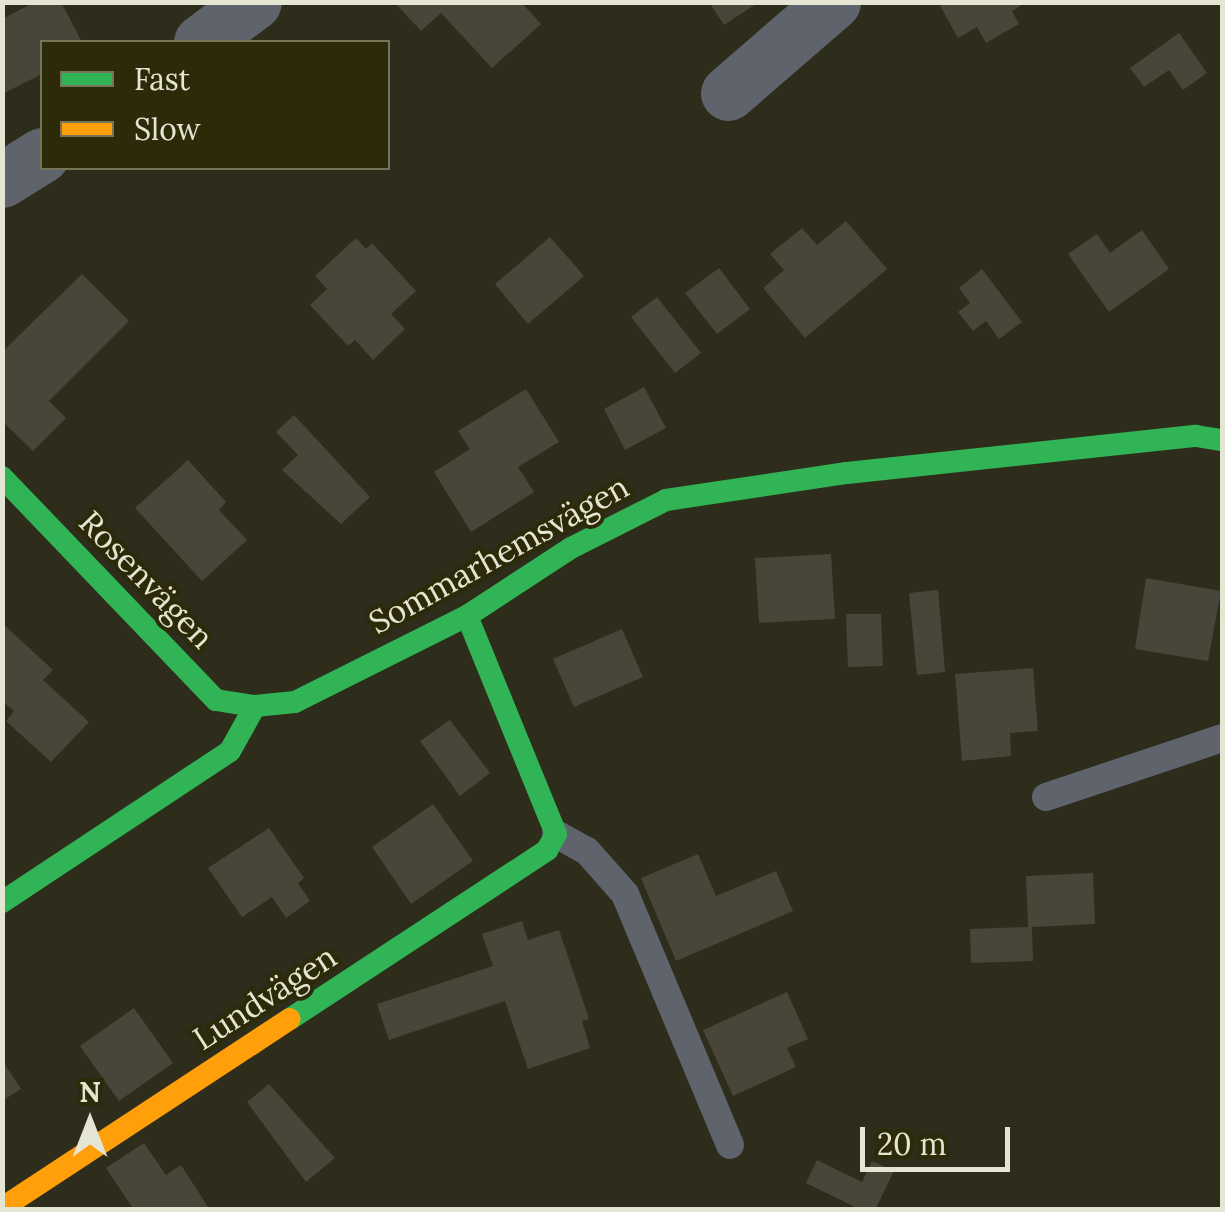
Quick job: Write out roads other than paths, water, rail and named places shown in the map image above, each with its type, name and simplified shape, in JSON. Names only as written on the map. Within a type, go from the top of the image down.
[{"type":"street","points":[[204,40],[254,2]]},
{"type":"street","points":[[728,93],[834,2]]},
{"type":"street","points":[[2,180],[40,156]]},
{"type":"street","name":"Sommarhemsvägen","points":[[255,706],[295,702],[467,616],[624,518],[700,492],[1196,436],[1222,440]]},
{"type":"street","name":"Rosenvägen","points":[[2,476],[216,700],[255,706]]},
{"type":"street","points":[[467,616],[556,834]]},
{"type":"street","points":[[2,902],[230,752],[255,706]]},
{"type":"street","name":"Lundvägen","points":[[2,1208],[438,925],[547,850],[556,834]]},
{"type":"lane","points":[[1046,798],[1222,738]]},
{"type":"lane","points":[[556,834],[587,851],[626,894],[730,1145]]}]
